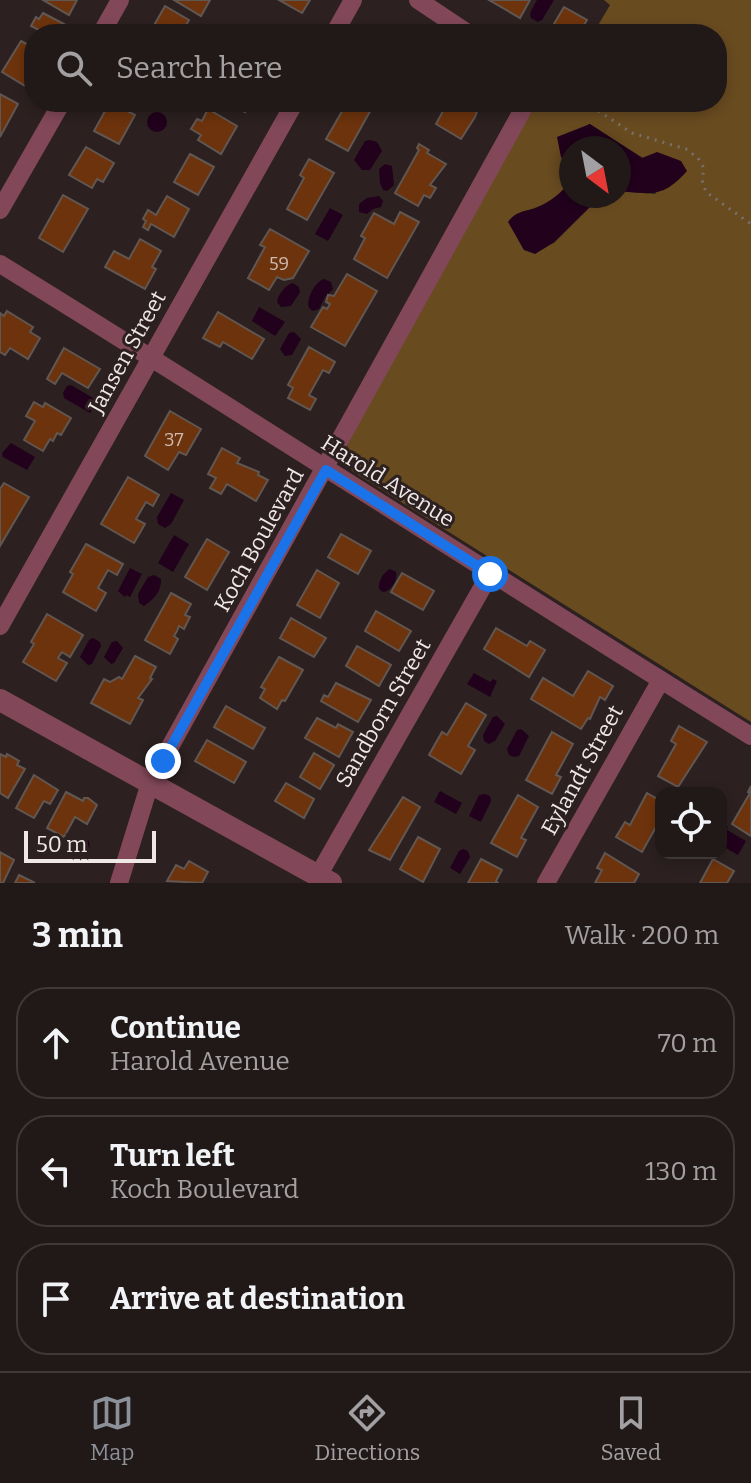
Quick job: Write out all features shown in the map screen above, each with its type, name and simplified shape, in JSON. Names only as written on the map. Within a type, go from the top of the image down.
[{"type":"street","points":[[107,24],[120,0]]},
{"type":"street","points":[[340,24],[353,0]]},
{"type":"street","points":[[418,0],[454,24]]},
{"type":"street","points":[[0,210],[56,112]]},
{"type":"street","name":"Jansen Street","points":[[0,626],[289,112]]},
{"type":"street","name":"Koch Boulevard","points":[[119,883],[150,783],[326,470],[346,425],[521,112]]},
{"type":"street","name":"Harold Avenue","points":[[0,264],[751,736]]},
{"type":"street","name":"Sandborn Street","points":[[324,879],[490,574]]},
{"type":"street","name":"Eylandt Street","points":[[546,883],[661,680]]},
{"type":"street","points":[[0,700],[324,879]]},
{"type":"path","points":[[600,112],[632,133],[686,149],[698,158],[704,168],[702,180],[706,192],[751,224]]},
{"type":"shaded area","points":[[537,0],[554,0],[538,22],[531,18],[530,13]]},
{"type":"shaded area","points":[[604,0],[751,0],[751,722],[352,471],[346,438],[531,112],[727,112],[727,24],[599,24],[610,5]]},
{"type":"shaded area","points":[[157,112],[164,115],[167,122],[164,129],[157,132],[150,129],[147,122],[150,115]]},
{"type":"shaded area","points":[[590,124],[608,136],[560,136]]},
{"type":"shaded area","points":[[365,141],[377,142],[382,151],[370,170],[362,170],[354,160]]},
{"type":"shaded area","points":[[631,151],[642,158],[657,152],[681,161],[687,171],[679,180],[664,190],[631,192]]},
{"type":"shaded area","points":[[385,164],[392,166],[394,185],[387,191],[380,183],[379,169]]},
{"type":"shaded area","points":[[559,193],[559,208],[589,208],[553,243],[535,254],[524,250],[508,222],[517,214],[551,200]]},
{"type":"shaded area","points":[[379,196],[383,201],[381,207],[367,214],[359,212],[359,204],[367,198]]},
{"type":"shaded area","points":[[330,208],[343,215],[328,241],[315,234]]},
{"type":"shaded area","points":[[324,279],[331,282],[333,289],[319,309],[313,311],[308,304],[310,295],[317,283]]},
{"type":"shaded area","points":[[293,283],[300,292],[291,306],[281,307],[277,302],[279,296]]},
{"type":"shaded area","points":[[259,307],[285,322],[275,336],[252,321]]},
{"type":"shaded area","points":[[294,332],[301,339],[292,355],[285,356],[280,349],[289,333]]},
{"type":"shaded area","points":[[71,385],[98,401],[90,413],[64,398],[63,393]]},
{"type":"shaded area","points":[[11,443],[35,457],[27,470],[3,457],[2,453]]},
{"type":"shaded area","points":[[171,493],[184,500],[171,524],[165,528],[158,524],[157,517]]},
{"type":"shaded area","points":[[174,535],[189,544],[173,572],[158,563]]},
{"type":"shaded area","points":[[130,568],[142,574],[130,597],[125,597],[118,591]]},
{"type":"shaded area","points":[[390,569],[396,572],[396,578],[391,587],[383,592],[379,589],[380,580]]},
{"type":"shaded area","points":[[154,575],[161,579],[160,587],[154,598],[144,606],[139,603],[138,594],[148,577]]},
{"type":"shaded area","points":[[93,638],[101,646],[92,664],[88,665],[80,657]]},
{"type":"shaded area","points":[[117,641],[123,648],[111,664],[104,657],[112,642]]},
{"type":"shaded area","points":[[474,673],[490,682],[493,679],[497,681],[490,697],[467,684]]},
{"type":"shaded area","points":[[497,716],[505,724],[495,741],[489,744],[484,741],[483,735],[493,717]]},
{"type":"shaded area","points":[[521,729],[529,736],[519,756],[514,757],[509,755],[507,749],[517,730]]},
{"type":"shaded area","points":[[440,791],[462,803],[456,814],[434,802]]},
{"type":"shaded area","points":[[479,795],[490,796],[491,801],[481,822],[469,816]]},
{"type":"shaded area","points":[[727,830],[746,841],[738,855],[727,849]]},
{"type":"shaded area","points":[[71,840],[89,841],[90,848],[84,853],[76,855],[67,849]]},
{"type":"shaded area","points":[[463,849],[468,851],[470,857],[460,874],[450,868]]},
{"type":"building","points":[[43,0],[77,0],[69,15]]},
{"type":"building","points":[[174,0],[210,0],[201,16]]},
{"type":"building","points":[[279,0],[310,0],[302,13]]},
{"type":"building","points":[[489,0],[530,0],[520,18]]},
{"type":"building","points":[[165,6],[189,20],[187,24],[155,24]]},
{"type":"building","points":[[564,7],[587,20],[585,24],[554,24]]},
{"type":"building","points":[[43,13],[64,24],[32,24],[36,17],[39,19]]},
{"type":"building","points":[[21,41],[24,43],[24,85],[2,72]]},
{"type":"building","points":[[0,94],[18,104],[0,137]]},
{"type":"building","points":[[104,112],[129,112],[135,115],[119,144],[94,131]]},
{"type":"building","points":[[206,112],[213,112],[237,126],[221,154],[198,140],[201,135],[191,129],[197,119],[202,121]]},
{"type":"building","points":[[342,112],[370,112],[348,151],[326,139]]},
{"type":"building","points":[[443,112],[477,112],[461,139],[436,124]]},
{"type":"building","points":[[419,144],[429,150],[427,153],[446,164],[430,185],[436,188],[430,198],[424,195],[418,206],[395,193],[419,150]]},
{"type":"building","points":[[86,147],[114,163],[103,182],[97,179],[92,188],[69,175]]},
{"type":"building","points":[[190,154],[214,167],[198,195],[174,182]]},
{"type":"building","points":[[309,159],[334,173],[307,220],[287,209],[304,178],[300,175]]},
{"type":"building","points":[[63,195],[88,209],[63,252],[39,238]]},
{"type":"building","points":[[167,196],[189,209],[174,237],[151,224],[148,230],[143,227],[148,210],[156,215]]},
{"type":"building","points":[[400,212],[419,222],[387,278],[354,259],[365,238],[361,236],[374,213],[394,224]]},
{"type":"building","points":[[270,229],[309,251],[293,278],[284,280],[277,277],[269,290],[248,278],[265,247],[260,245]]},
{"type":"building","points":[[140,239],[161,251],[145,289],[105,267],[114,251],[129,259]]},
{"type":"building","points":[[347,274],[377,291],[345,346],[311,327],[323,307],[327,309],[330,304],[326,302],[328,295],[334,296]]},
{"type":"building","points":[[7,311],[33,327],[30,332],[40,338],[28,359],[10,348],[5,355],[0,352],[0,313],[4,316]]},
{"type":"building","points":[[218,312],[264,339],[252,359],[223,342],[220,347],[203,338]]},
{"type":"building","points":[[309,347],[335,362],[329,373],[323,370],[309,395],[316,399],[310,410],[288,398],[293,388],[288,385]]},
{"type":"building","points":[[64,348],[100,369],[88,388],[62,373],[55,384],[47,379]]},
{"type":"building","points":[[34,402],[43,407],[45,403],[71,418],[61,435],[57,433],[53,441],[50,439],[43,451],[24,440],[35,421],[26,416]]},
{"type":"building","points":[[170,411],[201,429],[186,455],[179,452],[168,470],[145,456]]},
{"type":"building","points":[[222,448],[240,458],[237,463],[259,472],[258,475],[268,480],[256,501],[227,484],[221,494],[210,488],[216,478],[208,474]]},
{"type":"building","points":[[128,477],[159,495],[153,506],[146,502],[136,519],[145,524],[134,543],[101,524]]},
{"type":"building","points":[[4,483],[29,497],[0,546],[0,489]]},
{"type":"building","points":[[341,534],[371,551],[358,574],[328,557]]},
{"type":"building","points":[[207,539],[229,552],[207,590],[185,577]]},
{"type":"building","points":[[86,544],[123,564],[117,575],[108,570],[98,588],[106,593],[96,611],[63,592]]},
{"type":"building","points":[[317,570],[339,583],[320,618],[297,605]]},
{"type":"building","points":[[402,573],[434,591],[423,610],[391,592]]},
{"type":"building","points":[[171,593],[191,604],[185,615],[190,617],[184,629],[179,626],[174,636],[178,639],[170,654],[145,640]]},
{"type":"building","points":[[376,611],[411,631],[399,651],[365,631]]},
{"type":"building","points":[[47,614],[83,635],[70,657],[62,652],[58,658],[67,663],[56,681],[23,662]]},
{"type":"building","points":[[291,618],[326,638],[314,657],[280,638]]},
{"type":"building","points":[[496,628],[527,646],[530,641],[545,650],[529,677],[484,649]]},
{"type":"building","points":[[357,646],[391,665],[379,686],[346,666]]},
{"type":"building","points":[[135,656],[156,667],[152,679],[138,698],[143,700],[130,724],[91,703],[104,679],[110,682],[119,677],[122,679]]},
{"type":"building","points":[[279,657],[303,670],[277,709],[260,698],[265,689],[261,687]]},
{"type":"building","points":[[588,671],[613,686],[605,700],[600,697],[590,719],[581,729],[531,699],[543,678],[573,696]]},
{"type":"building","points":[[336,683],[371,700],[358,722],[321,701],[324,695],[328,697]]},
{"type":"building","points":[[466,703],[486,715],[468,746],[475,750],[461,774],[429,755],[442,732],[447,735]]},
{"type":"building","points":[[226,706],[265,728],[253,749],[214,727]]},
{"type":"building","points":[[317,718],[336,728],[338,724],[353,732],[339,757],[305,738]]},
{"type":"building","points":[[679,726],[707,742],[678,787],[658,776],[676,744],[671,741]]},
{"type":"building","points":[[552,732],[573,744],[556,775],[561,777],[552,794],[526,780]]},
{"type":"building","points":[[207,740],[246,762],[234,783],[195,761]]},
{"type":"building","points":[[314,753],[334,765],[320,789],[300,777]]},
{"type":"building","points":[[0,754],[6,757],[7,754],[19,761],[17,765],[25,769],[8,798],[0,793]]},
{"type":"building","points":[[34,775],[58,790],[50,804],[44,801],[34,818],[16,808]]},
{"type":"building","points":[[286,783],[314,799],[304,818],[275,801]]},
{"type":"building","points":[[751,786],[751,836],[732,824]]},
{"type":"building","points":[[66,792],[83,801],[88,798],[97,805],[87,824],[75,817],[64,837],[47,828]]},
{"type":"building","points":[[647,793],[655,798],[655,829],[642,852],[616,837],[625,822],[630,825]]},
{"type":"building","points":[[518,795],[538,807],[521,838],[526,840],[517,857],[491,843]]},
{"type":"building","points":[[403,797],[420,807],[390,860],[369,850]]},
{"type":"building","points":[[418,837],[440,849],[423,882],[400,869]]},
{"type":"building","points":[[0,852],[14,860],[3,883],[0,883]]},
{"type":"building","points":[[605,853],[639,874],[634,883],[595,883],[602,870],[597,868]]},
{"type":"building","points":[[481,859],[502,870],[496,881],[498,883],[468,883]]},
{"type":"building","points":[[713,859],[734,871],[727,883],[700,883]]},
{"type":"building","points":[[189,861],[208,872],[202,883],[167,881],[176,865],[184,869]]},
{"type":"building","points":[[19,875],[35,883],[15,883]]},
{"type":"route","points":[[163,761],[326,470],[490,574]]}]
